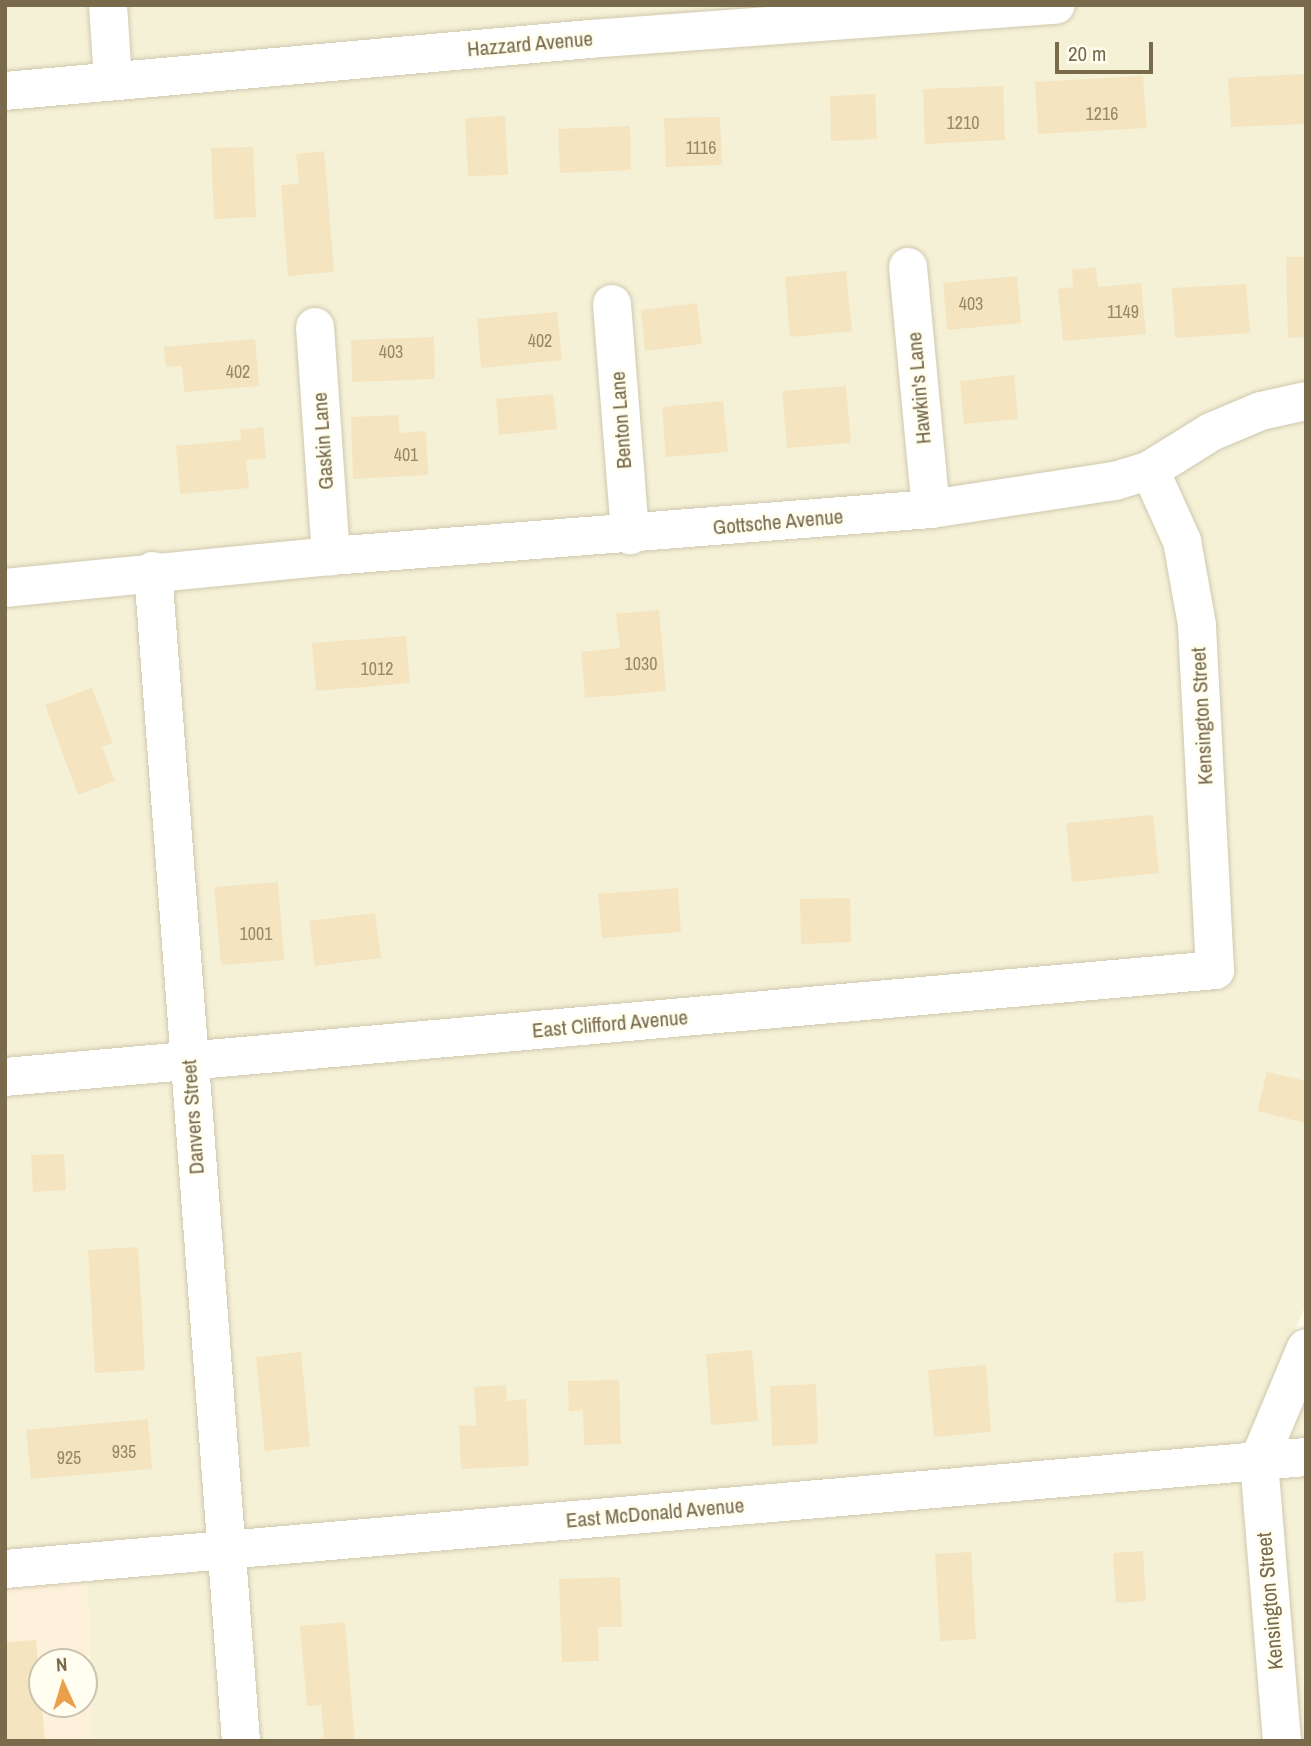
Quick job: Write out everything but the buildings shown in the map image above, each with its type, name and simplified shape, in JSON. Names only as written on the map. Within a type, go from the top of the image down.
[{"type":"street","points":[[108,5],[113,80]]},
{"type":"street","name":"Hazzard Avenue","points":[[5,91],[590,39],[1056,5]]},
{"type":"street","name":"Hawkin's Lane","points":[[908,267],[931,509]]},
{"type":"street","name":"Benton Lane","points":[[612,304],[630,535]]},
{"type":"street","name":"Gaskin Lane","points":[[315,327],[331,556]]},
{"type":"street","name":"Gottsche Avenue","points":[[153,571],[931,509],[1115,481],[1150,470],[1211,432],[1261,411],[1306,401]]},
{"type":"street","name":"Kensington Street","points":[[1150,470],[1182,541],[1197,625],[1215,970]]},
{"type":"street","points":[[5,588],[153,571]]},
{"type":"street","name":"Danvers Street","points":[[153,571],[241,1741]]},
{"type":"street","name":"East Clifford Avenue","points":[[5,1077],[189,1063],[1215,970]]},
{"type":"street","points":[[1259,1460],[1306,1348]]},
{"type":"street","name":"East McDonald Avenue","points":[[5,1569],[1306,1457]]},
{"type":"street","name":"Kensington Street","points":[[1259,1460],[1282,1741]]},
{"type":"shaded area","points":[[5,5],[1306,5],[1306,1304],[1248,1442],[1241,1443],[1265,1741],[92,1741],[91,1718],[98,1718],[98,1648],[89,1648],[87,1562],[5,1568]]},
{"type":"shaded area","points":[[1306,1393],[1306,1741],[1299,1741],[1276,1464]]},
{"type":"shaded area","points":[[87,1561],[89,1648],[28,1648],[28,1718],[91,1718],[92,1741],[5,1741],[5,1568]]}]
